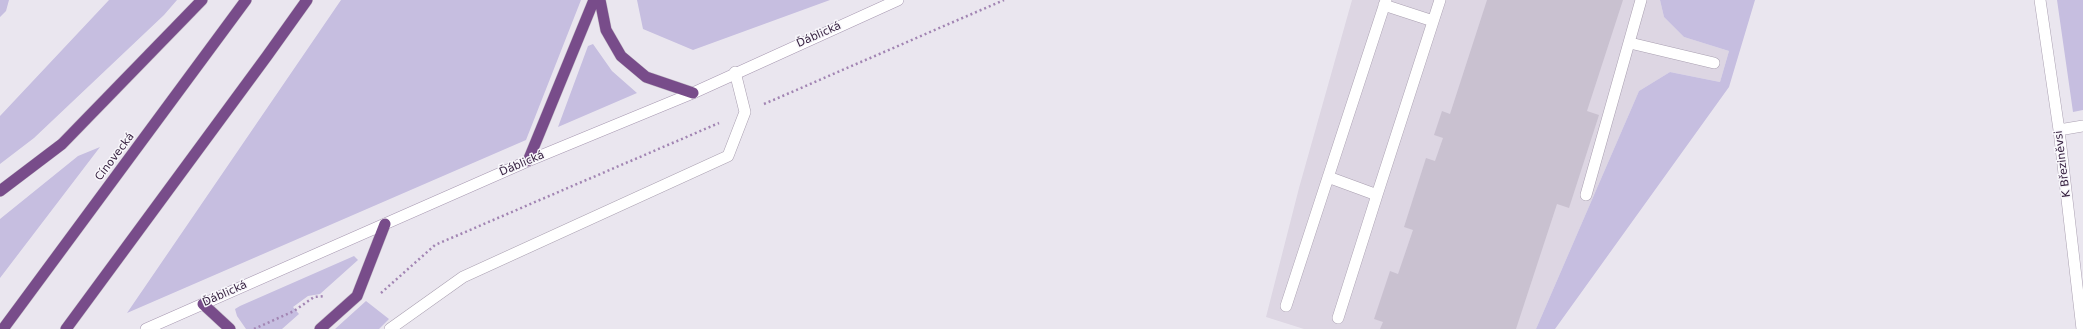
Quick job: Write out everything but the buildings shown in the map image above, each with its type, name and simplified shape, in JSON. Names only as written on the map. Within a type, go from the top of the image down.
[{"type":"highway","points":[[0,191],[62,144],[202,0]]},
{"type":"highway","name":"Cínovecká","points":[[3,329],[246,0]]},
{"type":"highway","points":[[66,329],[306,0]]},
{"type":"highway","points":[[528,161],[594,0]]},
{"type":"highway","points":[[600,0],[606,30],[621,56],[646,77],[693,93]]},
{"type":"highway","points":[[320,329],[357,296],[385,224]]},
{"type":"highway","points":[[202,304],[230,329]]},
{"type":"main road","name":"Ďáblická","points":[[146,329],[528,161],[693,93],[736,72],[898,0]]},
{"type":"main road","points":[[1338,318],[1440,0]]},
{"type":"main road","points":[[1586,195],[1641,0]]},
{"type":"main road","name":"K Březiněvsi","points":[[2040,0],[2059,130],[2082,329]]},
{"type":"main road","points":[[1286,306],[1385,2],[1433,21]]},
{"type":"main road","points":[[1630,43],[1714,64]]},
{"type":"main road","points":[[390,329],[463,278],[728,156],[745,112],[736,72]]},
{"type":"main road","points":[[2059,130],[2083,126]]},
{"type":"main road","points":[[1328,177],[1377,195]]},
{"type":"path","points":[[254,329],[294,312],[314,297],[380,294],[435,245],[1004,0]]},
{"type":"shaded area","points":[[0,0],[9,0],[6,11],[0,17]]},
{"type":"shaded area","points":[[109,0],[177,0],[164,15],[34,138],[0,164],[0,116]]},
{"type":"shaded area","points":[[341,0],[581,0],[526,140],[127,313]]},
{"type":"shaded area","points":[[637,0],[830,0],[693,50],[643,29]]},
{"type":"shaded area","points":[[1352,0],[1660,0],[1664,17],[1684,37],[1729,51],[1720,82],[1670,72],[1639,91],[1536,329],[1304,329],[1266,317],[1299,188]]},
{"type":"shaded area","points":[[1660,0],[1755,0],[1729,87],[1555,329],[1536,329],[1639,91],[1670,72],[1720,82],[1729,51],[1684,37],[1664,17]]},
{"type":"shaded area","points":[[2057,0],[2083,0],[2083,110],[2073,112]]},
{"type":"shaded area","points":[[593,44],[612,71],[637,93],[558,127],[588,46]]},
{"type":"shaded area","points":[[100,147],[0,278],[0,219],[78,156]]},
{"type":"shaded area","points":[[354,256],[358,260],[320,294],[308,296],[293,307],[299,314],[282,329],[246,329],[237,316],[235,309],[240,306]]},
{"type":"shaded area","points":[[366,301],[389,319],[379,329],[335,329]]}]
